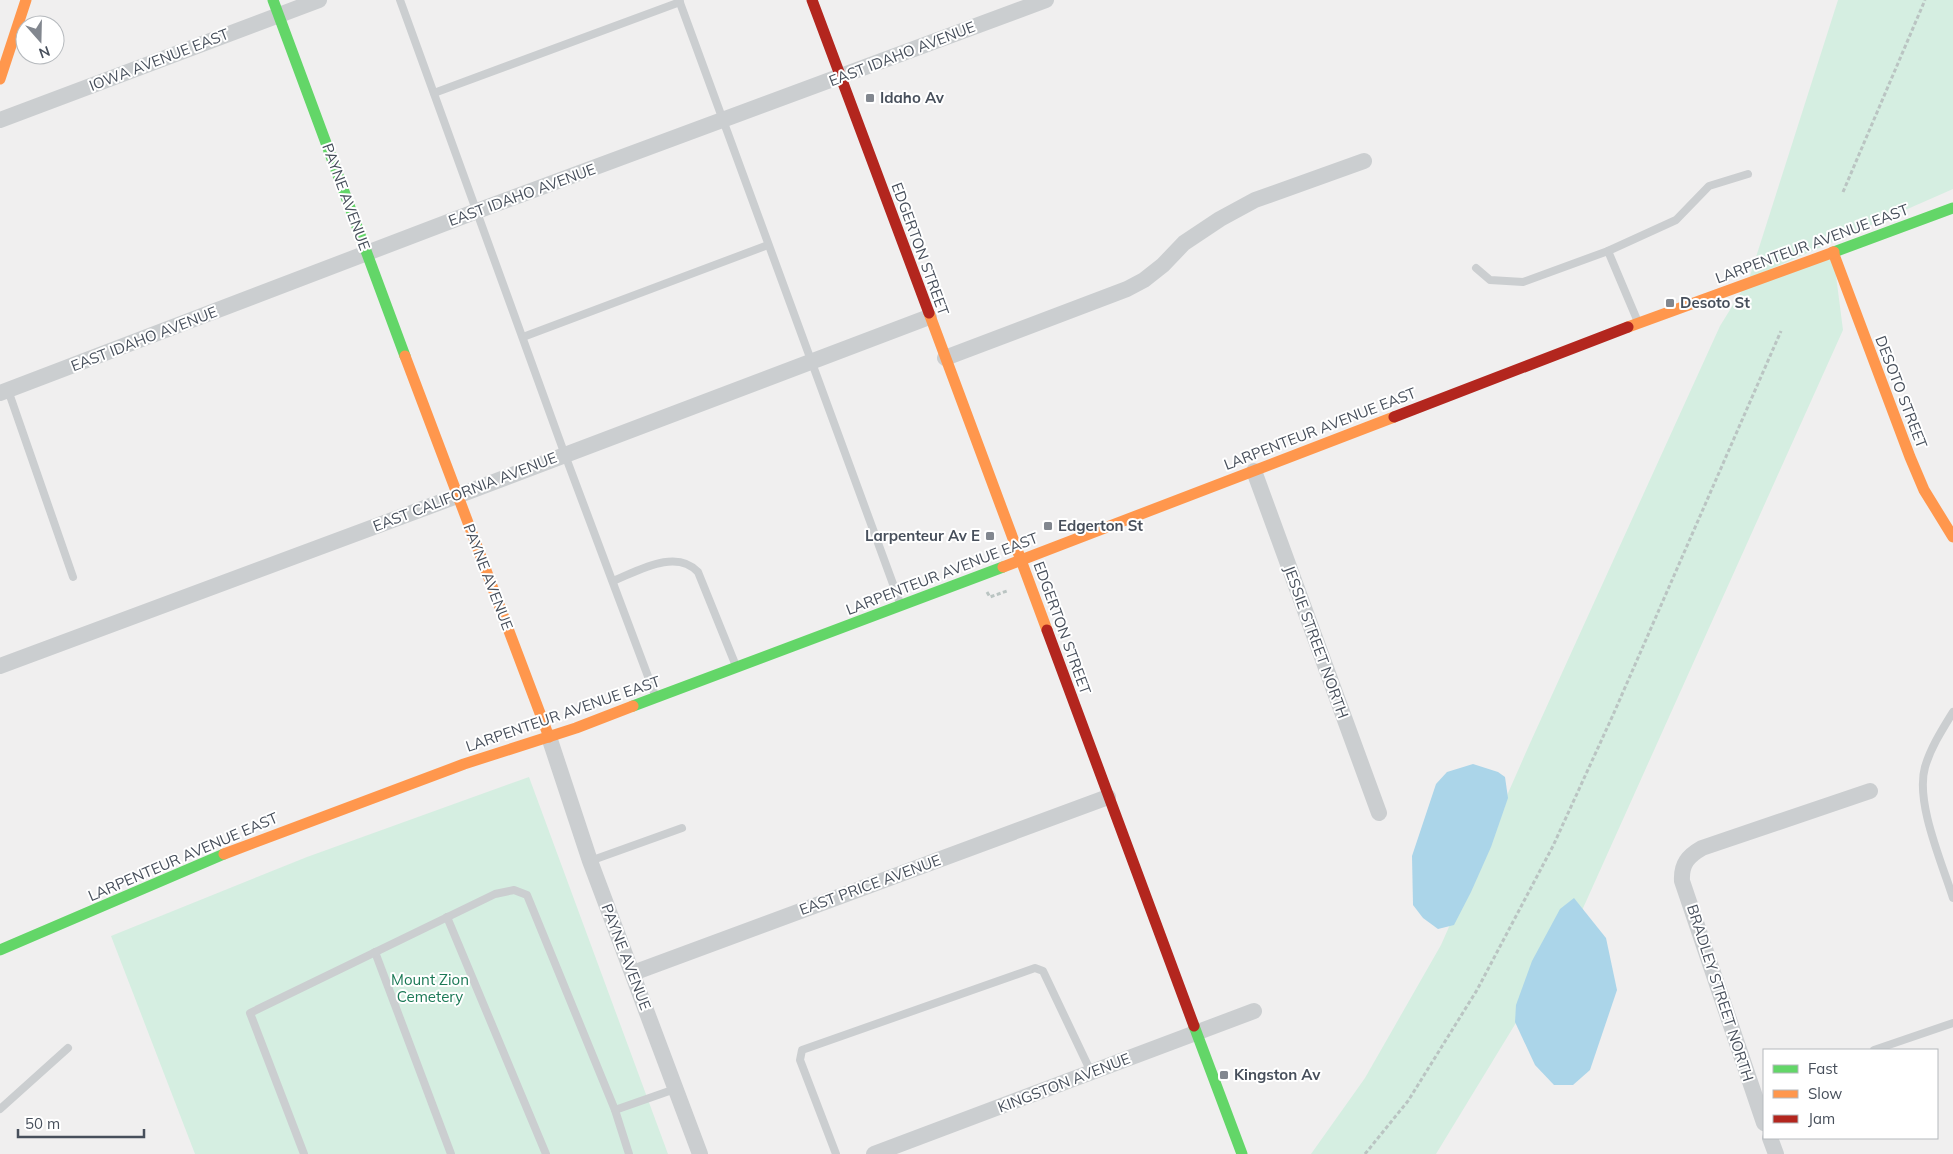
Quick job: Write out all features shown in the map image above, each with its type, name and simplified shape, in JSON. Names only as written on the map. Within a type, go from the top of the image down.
[{"type":"street","points":[[0,79],[26,0]]},
{"type":"street","name":"IOWA AVENUE EAST","points":[[0,120],[276,8],[319,0]]},
{"type":"street","name":"EDGERTON STREET","points":[[812,0],[1242,1154]]},
{"type":"street","name":"EAST IDAHO AVENUE","points":[[4,392],[477,211],[841,78],[1046,0]]},
{"type":"street","name":"PAYNE AVENUE","points":[[276,8],[457,496],[549,737],[590,861],[700,1154]]},
{"type":"street","points":[[945,358],[1127,289],[1144,280],[1163,265],[1184,243],[1220,219],[1255,200],[1364,161]]},
{"type":"street","name":"LARPENTEUR AVENUE EAST","points":[[0,950],[215,858],[414,782],[549,737],[656,698],[1639,323],[1953,208]]},
{"type":"street","name":"DESOTO STREET","points":[[1833,252],[1910,457],[1924,490],[1953,538]]},
{"type":"street","name":"EAST CALIFORNIA AVENUE","points":[[0,666],[930,317]]},
{"type":"street","name":"JESSIE STREET NORTH","points":[[1254,471],[1379,813]]},
{"type":"street","name":"BRADLEY STREET NORTH","points":[[1763,1118],[1758,1090],[1682,881],[1684,862],[1692,853],[1702,848],[1870,791]]},
{"type":"street","name":"EAST PRICE AVENUE","points":[[633,973],[1108,797]]},
{"type":"street","name":"KINGSTON AVENUE","points":[[874,1154],[1254,1011]]},
{"type":"street","points":[[1770,1139],[1776,1154]]},
{"type":"lane","points":[[400,0],[565,455],[656,698]]},
{"type":"lane","points":[[434,94],[679,1],[901,605]]},
{"type":"lane","points":[[1476,268],[1490,280],[1524,282],[1608,251],[1676,220],[1709,186],[1748,174]]},
{"type":"lane","points":[[523,337],[768,245]]},
{"type":"lane","points":[[1608,251],[1639,323]]},
{"type":"lane","points":[[4,392],[73,577]]},
{"type":"lane","points":[[613,581],[663,562],[676,560],[692,564],[698,572],[737,667]]},
{"type":"lane","points":[[1953,712],[1935,741],[1925,769],[1924,801],[1953,898]]},
{"type":"lane","points":[[590,861],[682,828]]},
{"type":"lane","points":[[304,1154],[250,1013],[495,894],[514,890],[527,895],[615,1110],[629,1154]]},
{"type":"lane","points":[[447,917],[546,1154]]},
{"type":"lane","points":[[375,952],[451,1154]]},
{"type":"lane","points":[[836,1154],[800,1060],[802,1050],[1035,968],[1043,970],[1091,1072]]},
{"type":"lane","points":[[1877,1049],[1953,1023]]},
{"type":"lane","points":[[0,1109],[68,1048]]},
{"type":"lane","points":[[615,1110],[676,1089]]},
{"type":"path","points":[[1843,192],[1924,0]]},
{"type":"path","points":[[1366,1154],[1408,1101],[1477,990],[1553,846],[1781,331]]},
{"type":"path","points":[[987,592],[990,597],[1007,591]]},
{"type":"green space","points":[[1838,0],[1953,0],[1953,189],[1755,276],[1833,252],[1843,330],[1575,926],[1436,1154],[1311,1154],[1365,1078],[1441,945],[1531,741],[1720,326],[1749,279]]},
{"type":"green space","name":"Mount Zion Cemetery","points":[[529,777],[668,1154],[195,1154],[111,936],[307,857]]},
{"type":"water","points":[[1473,764],[1498,772],[1505,777],[1508,798],[1491,847],[1454,925],[1438,929],[1423,918],[1413,905],[1412,856],[1436,784],[1447,772]]},
{"type":"water","points":[[1574,898],[1606,938],[1617,990],[1590,1070],[1573,1085],[1554,1085],[1535,1065],[1515,1022],[1516,1005],[1532,961],[1560,909]]},
{"type":"traffic: fast","points":[[273,0],[405,356]]},
{"type":"traffic: fast","points":[[1834,252],[1953,208]]},
{"type":"traffic: fast","points":[[633,706],[1003,567]]},
{"type":"traffic: fast","points":[[0,950],[224,854]]},
{"type":"traffic: fast","points":[[1194,1026],[1242,1154]]},
{"type":"traffic: slow","points":[[0,79],[26,0]]},
{"type":"traffic: slow","points":[[1833,252],[1910,457],[1924,490],[1953,537]]},
{"type":"traffic: slow","points":[[1628,327],[1834,252]]},
{"type":"traffic: slow","points":[[929,313],[1047,630]]},
{"type":"traffic: slow","points":[[405,356],[549,737]]},
{"type":"traffic: slow","points":[[1003,567],[1394,417]]},
{"type":"traffic: slow","points":[[224,854],[464,764],[576,728],[633,706]]},
{"type":"traffic: jam","points":[[812,0],[929,313]]},
{"type":"traffic: jam","points":[[1394,417],[1628,327]]},
{"type":"traffic: jam","points":[[1047,630],[1194,1026]]},
{"type":"place","name":"Idaho Av","points":[[870,98]]},
{"type":"place","name":"Desoto St","points":[[1670,303]]},
{"type":"place","name":"Edgerton St","points":[[1048,526]]},
{"type":"place","name":"Larpenteur Av E","points":[[990,536]]},
{"type":"place","name":"Kingston Av","points":[[1224,1075]]}]
